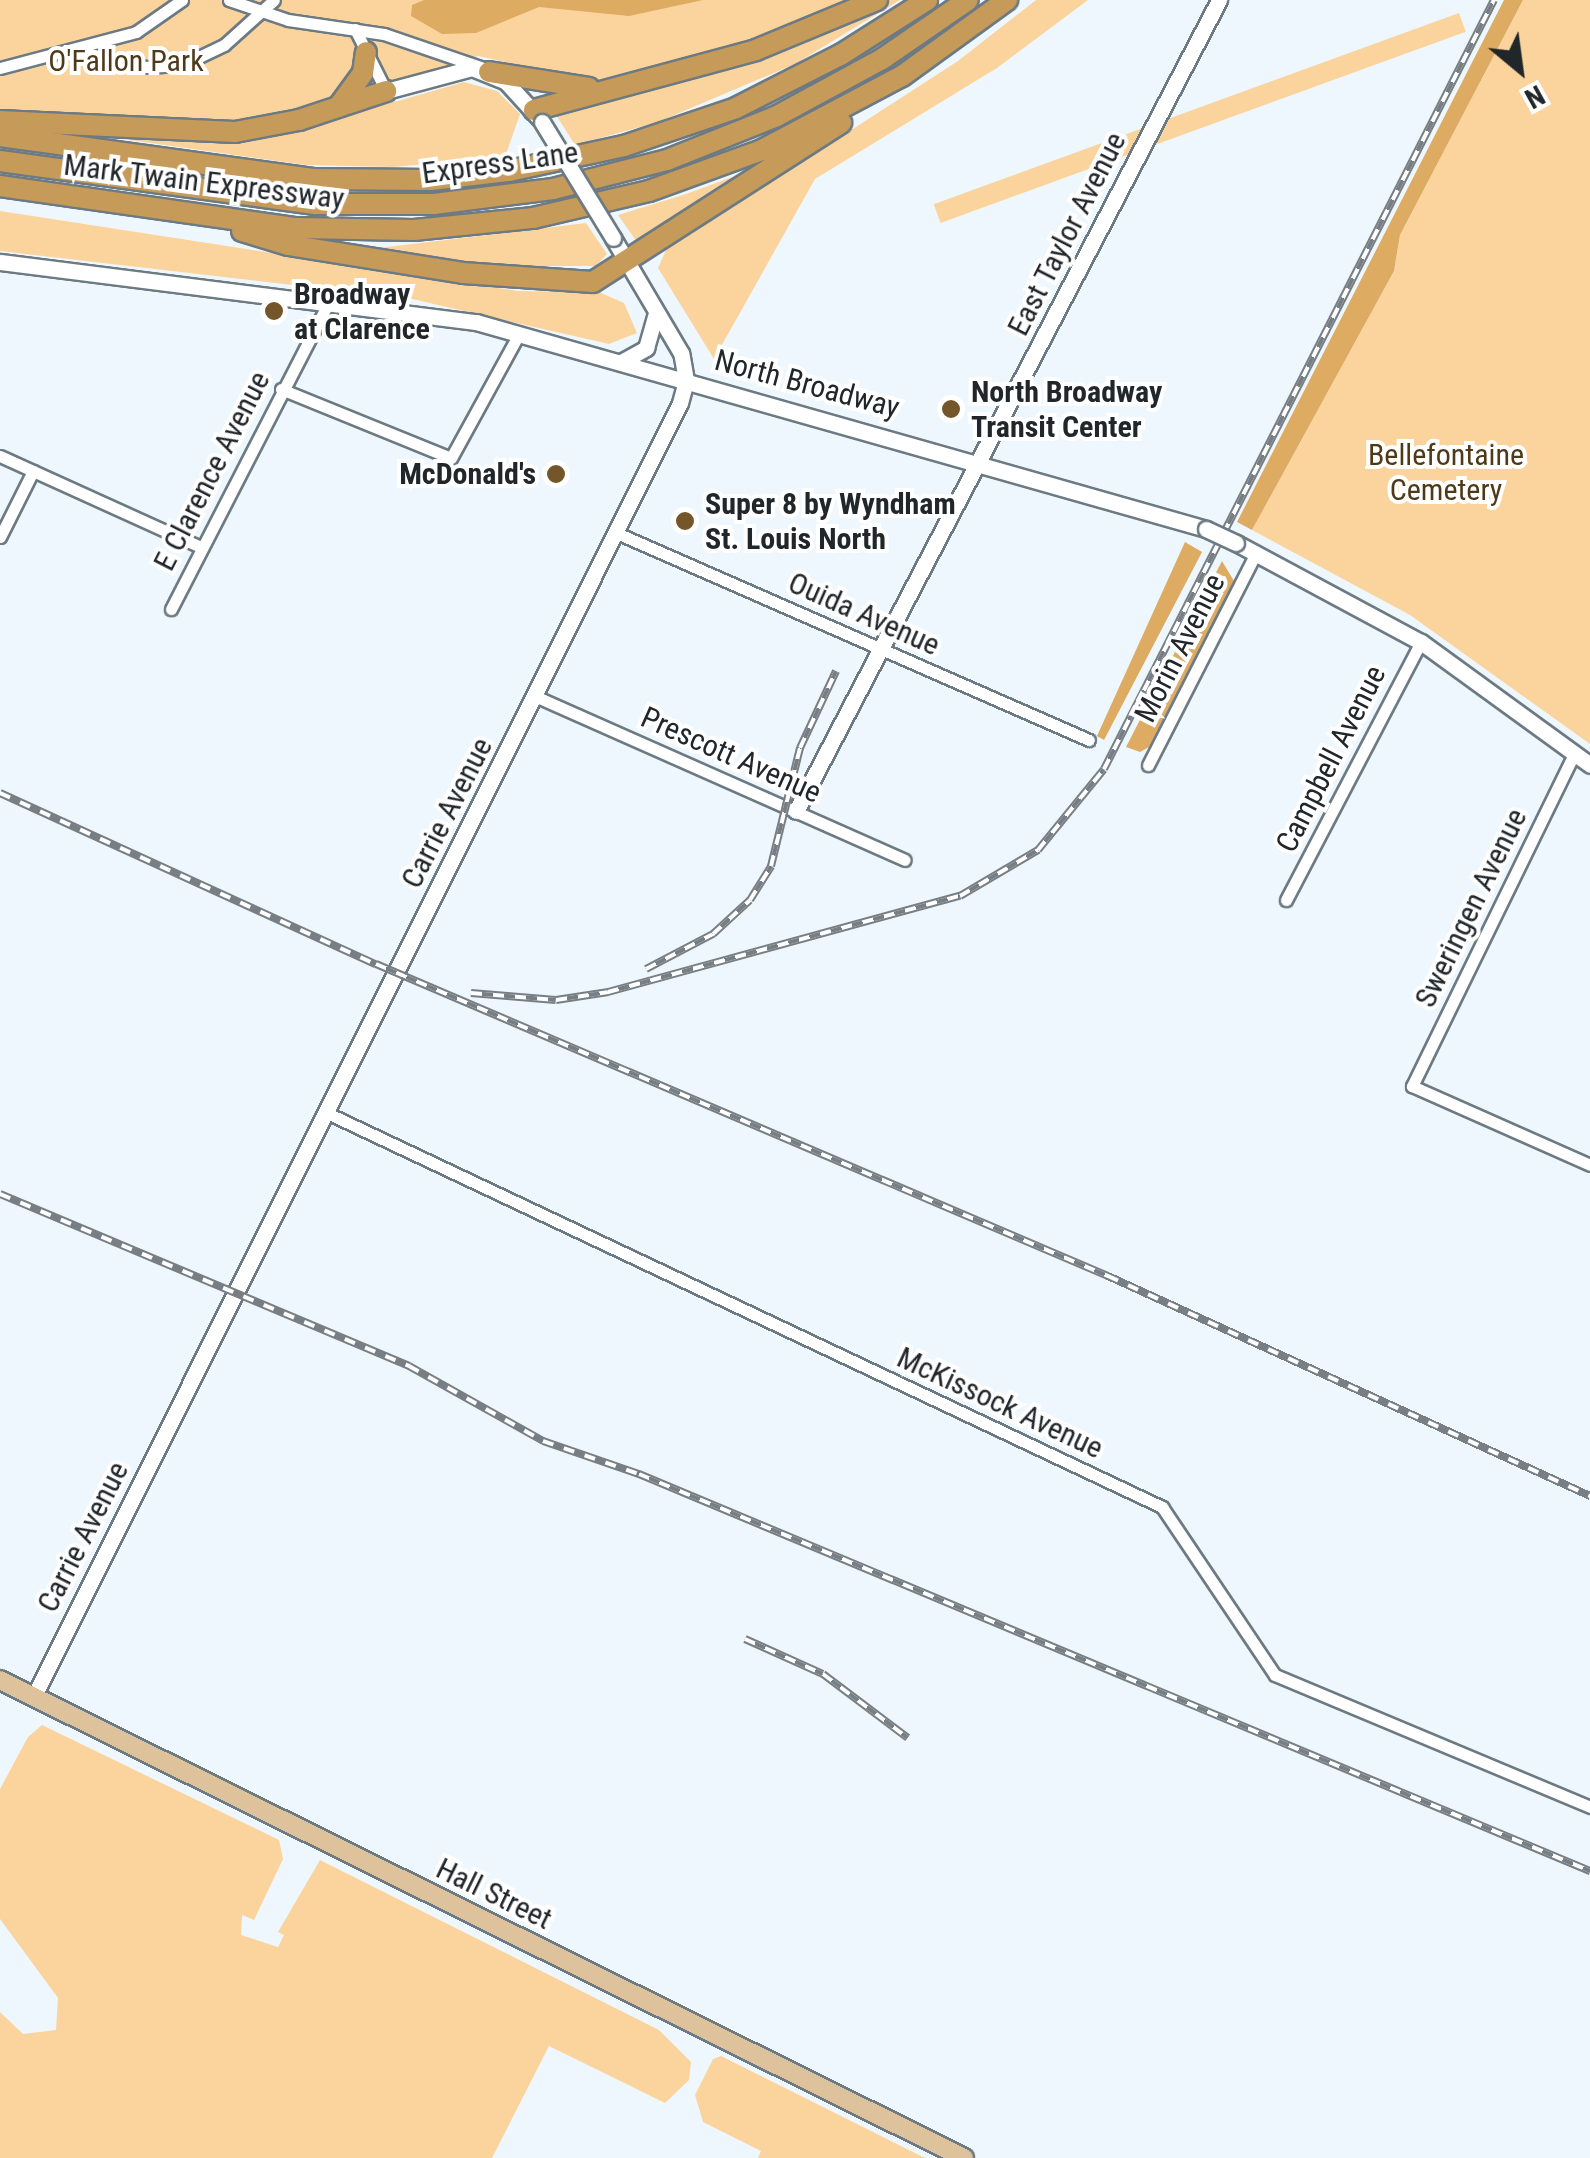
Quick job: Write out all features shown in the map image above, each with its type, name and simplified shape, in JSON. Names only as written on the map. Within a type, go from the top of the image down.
[{"type":"highway","points":[[538,116],[601,89],[756,50],[877,0]]},
{"type":"highway","name":"Mark Twain Expressway","points":[[0,136],[313,179],[431,180],[510,171],[624,146],[736,108],[842,54],[927,0]]},
{"type":"highway","name":"Express Lane","points":[[0,160],[315,204],[434,204],[540,191],[629,172],[741,132],[847,80],[968,0]]},
{"type":"highway","name":"Mark Twain Expressway","points":[[0,186],[198,216],[374,231],[573,210],[688,179],[762,150],[902,76],[1007,0]]},
{"type":"highway","points":[[337,108],[363,73],[366,52]]},
{"type":"highway","points":[[489,72],[601,89]]},
{"type":"highway","points":[[198,216],[288,245],[499,278],[593,282],[629,264],[793,157],[902,76]]},
{"type":"highway","points":[[0,121],[235,132],[386,92]]},
{"type":"main road","name":"Hall Street","points":[[0,1680],[964,2158]]},
{"type":"street","points":[[0,68],[153,24],[182,0]]},
{"type":"street","points":[[229,0],[261,13],[354,29],[470,59],[489,72],[538,116],[681,353],[686,380]]},
{"type":"street","points":[[73,50],[146,67],[182,66],[224,45],[274,0]]},
{"type":"street","name":"East Taylor Avenue","points":[[796,811],[1219,0]]},
{"type":"street","points":[[354,29],[386,92],[452,70],[489,72]]},
{"type":"street","name":"North Broadway","points":[[0,262],[328,303],[519,334],[980,461],[1206,529],[1420,642],[1590,765]]},
{"type":"street","name":"E Clarence Avenue","points":[[171,610],[281,388],[328,303]]},
{"type":"street","points":[[621,362],[646,348],[656,312]]},
{"type":"street","points":[[281,388],[451,458],[519,334]]},
{"type":"street","name":"Carrie Avenue","points":[[34,1696],[619,534],[686,380]]},
{"type":"street","points":[[0,456],[201,547]]},
{"type":"street","points":[[0,537],[33,471]]},
{"type":"street","name":"Ouida Avenue","points":[[619,534],[1089,740]]},
{"type":"street","name":"Morin Avenue","points":[[1148,765],[1256,553]]},
{"type":"street","name":"Campbell Avenue","points":[[1286,900],[1420,642]]},
{"type":"street","name":"Prescott Avenue","points":[[537,697],[904,860]]},
{"type":"street","name":"Sweringen Avenue","points":[[1575,752],[1412,1086],[1590,1165]]},
{"type":"street","name":"McKissock Avenue","points":[[325,1112],[1162,1507],[1274,1676],[1590,1807]]},
{"type":"green space","name":"O'Fallon Park","points":[[0,0],[865,0],[799,30],[602,83],[478,56],[311,108],[209,126],[0,113]]},
{"type":"green space","points":[[886,0],[900,0],[795,64],[658,122],[575,145],[556,115]]},
{"type":"green space","points":[[1036,0],[1088,0],[997,68],[815,179],[714,359],[658,268],[666,250],[958,61]]},
{"type":"green space","name":"Bellefontaine Cemetery","points":[[1523,0],[1590,0],[1590,744],[1410,615],[1252,530],[1394,271],[1400,235]]},
{"type":"green space","points":[[1459,13],[1466,32],[941,223],[934,204]]},
{"type":"green space","points":[[464,82],[497,91],[520,114],[505,157],[393,167],[306,165],[59,130],[155,138],[398,101]]},
{"type":"green space","points":[[781,159],[639,245],[618,215],[686,194]]},
{"type":"green space","points":[[0,211],[518,291],[599,292],[624,303],[637,333],[609,344],[412,299],[0,251]]},
{"type":"green space","points":[[586,223],[607,254],[596,266],[467,266],[362,250]]},
{"type":"green space","points":[[42,1725],[279,1840],[283,1859],[254,1920],[242,1915],[241,1935],[278,1947],[284,1935],[278,1932],[320,1860],[659,2030],[691,2062],[689,2080],[665,2103],[549,2046],[492,2158],[0,2158],[0,2012],[23,2034],[56,2030],[58,1998],[0,1919],[0,1789],[28,1737]]},
{"type":"green space","points":[[721,2056],[925,2158],[758,2158],[761,2151],[703,2122],[695,2095],[713,2059]]},
{"type":"shaded area","points":[[424,0],[703,0],[629,16],[539,7],[476,33],[442,34],[411,16],[412,5]]},
{"type":"shaded area","points":[[1504,0],[1523,0],[1400,235],[1394,271],[1252,530],[1237,522]]},
{"type":"shaded area","points":[[1185,542],[1202,552],[1104,740],[1097,736]]},
{"type":"shaded area","points":[[1222,561],[1234,581],[1149,747],[1140,752],[1126,747]]},
{"type":"railway","points":[[471,993],[556,1000],[608,992],[960,896],[1038,850],[1104,769],[1494,0]]},
{"type":"railway","points":[[646,969],[713,934],[750,900],[771,866],[800,748],[836,671]]},
{"type":"railway","points":[[0,793],[376,964],[1108,1276],[1590,1496]]},
{"type":"railway","points":[[0,1194],[409,1366],[543,1441],[639,1474],[1590,1871]]},
{"type":"railway","points":[[745,1639],[823,1674],[908,1738]]},
{"type":"place","name":"Broadway at Clarence","points":[[274,311]]},
{"type":"place","name":"North Broadway Transit Center","points":[[951,409]]},
{"type":"place","name":"McDonald's","points":[[556,474]]},
{"type":"place","name":"Super 8 by Wyndham St. Louis North","points":[[685,521]]}]
